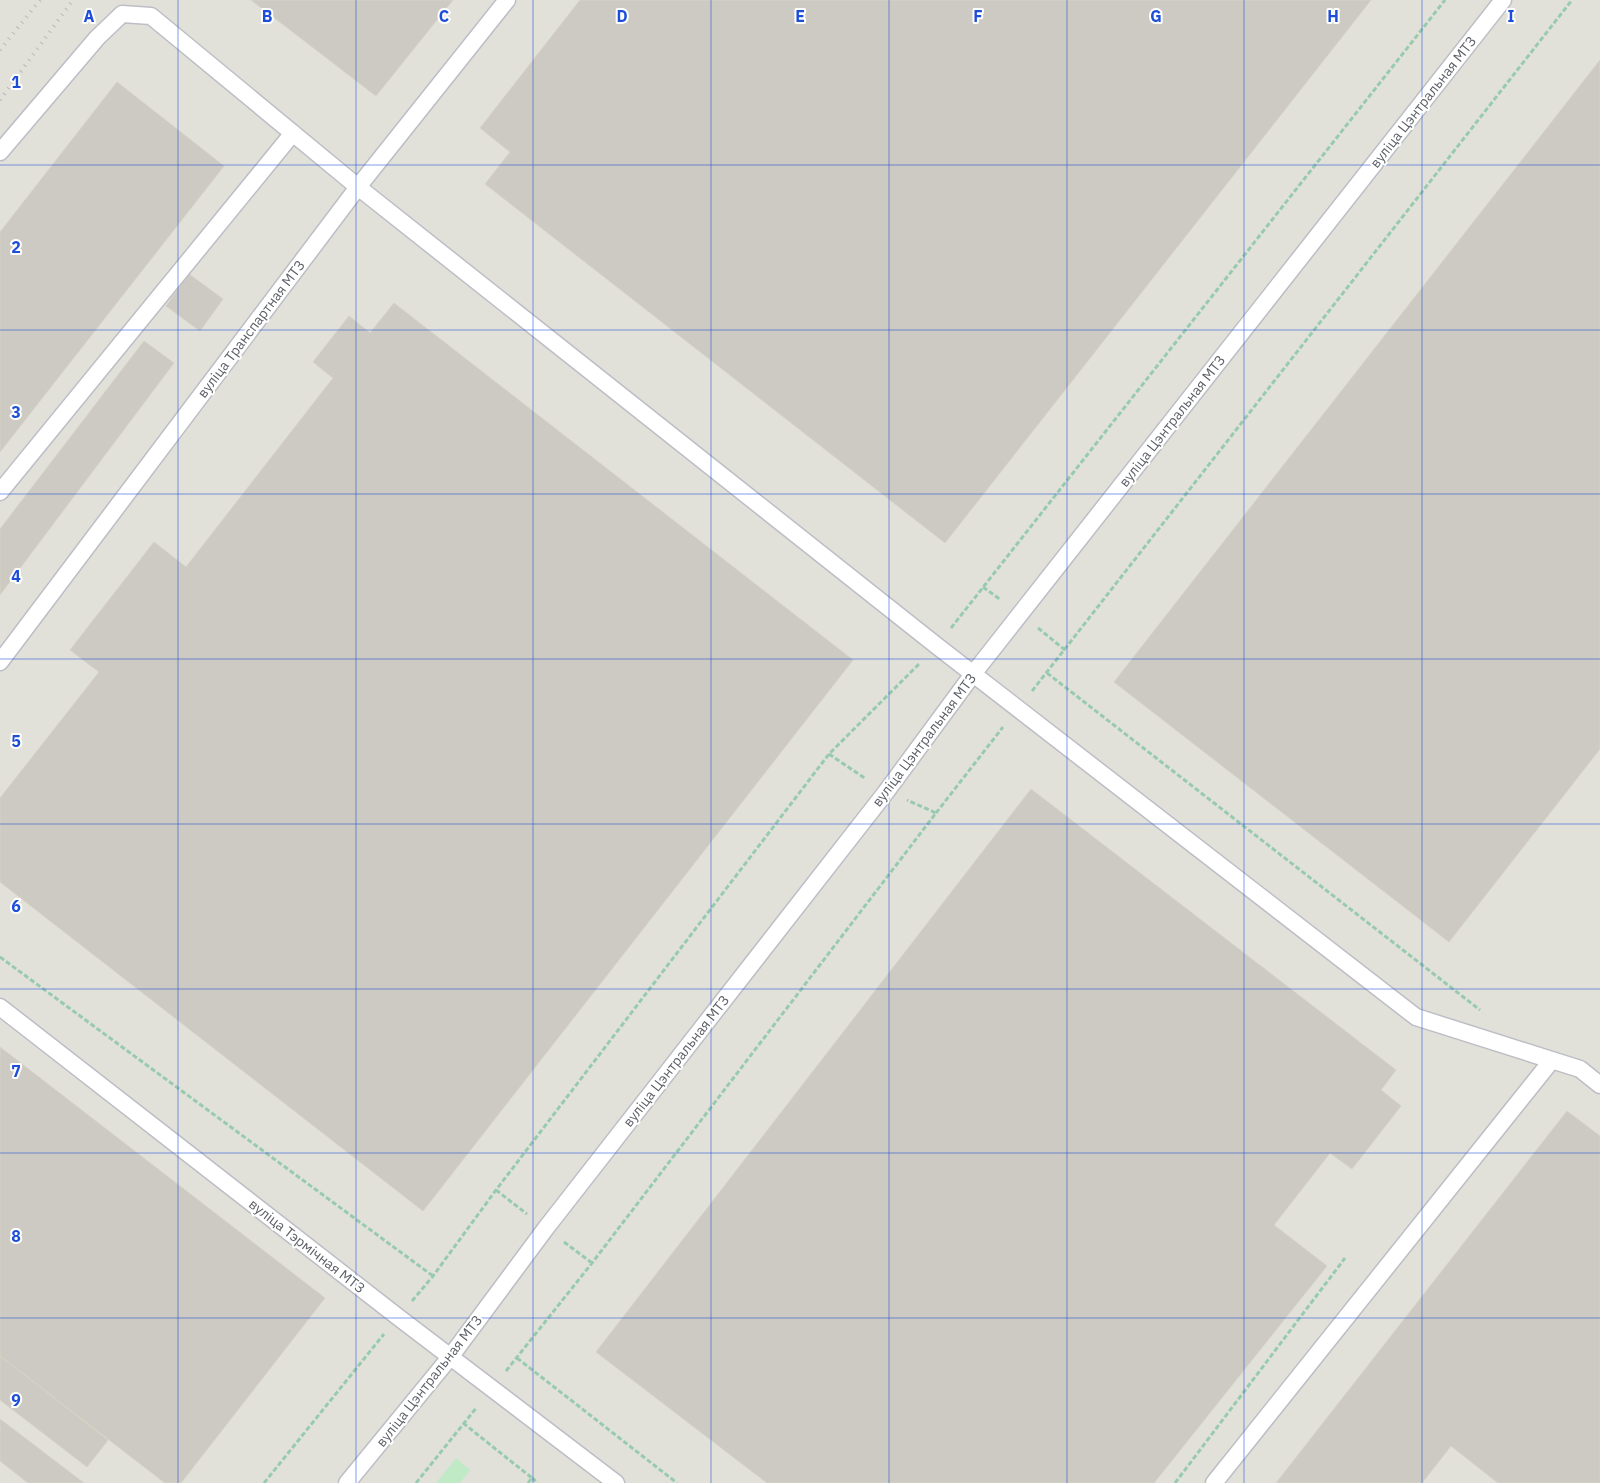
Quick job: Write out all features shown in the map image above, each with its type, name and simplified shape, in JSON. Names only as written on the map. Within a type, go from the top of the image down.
[{"type":"lane","name":"вуліца Транспартная МТЗ","points":[[0,662],[358,187],[507,0]]},
{"type":"lane","name":"вуліца Цэнтральная МТЗ","points":[[347,1483],[451,1356],[546,1228],[886,792],[973,674],[1503,0]]},
{"type":"lane","points":[[0,152],[97,38],[122,14],[151,16],[358,187],[937,646],[1416,1017],[1580,1068],[1600,1085]]},
{"type":"lane","points":[[0,492],[293,133]]},
{"type":"lane","name":"вуліца Тэрмічная МТЗ","points":[[0,1007],[398,1317],[616,1483]]},
{"type":"lane","points":[[1214,1483],[1552,1060]]},
{"type":"path","points":[[264,1483],[433,1276],[496,1190],[829,754],[937,646],[1445,0]]},
{"type":"path","points":[[416,1483],[586,1270],[936,812],[1047,673],[1572,0]]},
{"type":"path","points":[[1047,673],[1480,1010]]},
{"type":"path","points":[[829,754],[886,792],[936,812]]},
{"type":"path","points":[[0,957],[433,1276]]},
{"type":"path","points":[[1175,1483],[1345,1258]]},
{"type":"path","points":[[517,1358],[677,1483]]},
{"type":"path","points":[[463,1423],[538,1483]]},
{"type":"path","points":[[528,1483],[532,1478]]},
{"type":"shaded area","points":[[0,0],[1600,0],[1600,1483],[0,1483]]},
{"type":"green space","points":[[456,1458],[470,1470],[460,1483],[436,1483]]},
{"type":"building","points":[[251,0],[453,0],[376,96]]},
{"type":"building","points":[[580,0],[1371,0],[945,543],[485,184],[510,152],[480,128]]},
{"type":"building","points":[[1600,60],[1600,749],[1449,942],[1114,682]]},
{"type":"building","points":[[117,82],[224,166],[0,452],[0,232]]},
{"type":"building","points":[[189,274],[223,299],[200,331],[166,306]]},
{"type":"building","points":[[394,303],[853,660],[423,1211],[0,882],[0,798],[99,672],[70,650],[154,542],[186,567],[333,378],[313,362],[349,316],[370,333]]},
{"type":"building","points":[[144,341],[174,363],[0,595],[0,529]]},
{"type":"building","points":[[1031,789],[1396,1070],[1381,1090],[1401,1106],[1352,1169],[1330,1153],[1274,1225],[1327,1266],[1154,1483],[767,1483],[596,1352]]},
{"type":"building","points":[[0,1047],[325,1298],[181,1483],[165,1483],[0,1356]]},
{"type":"building","points":[[1567,1111],[1600,1136],[1600,1483],[1498,1483],[1451,1446],[1422,1483],[1276,1483]]},
{"type":"building","points":[[0,1356],[108,1440],[87,1467],[0,1400]]},
{"type":"building","points":[[0,1419],[84,1483],[28,1483],[0,1461]]},
{"type":"railway","points":[[0,50],[40,0]]},
{"type":"railway","points":[[0,100],[73,0]]}]
